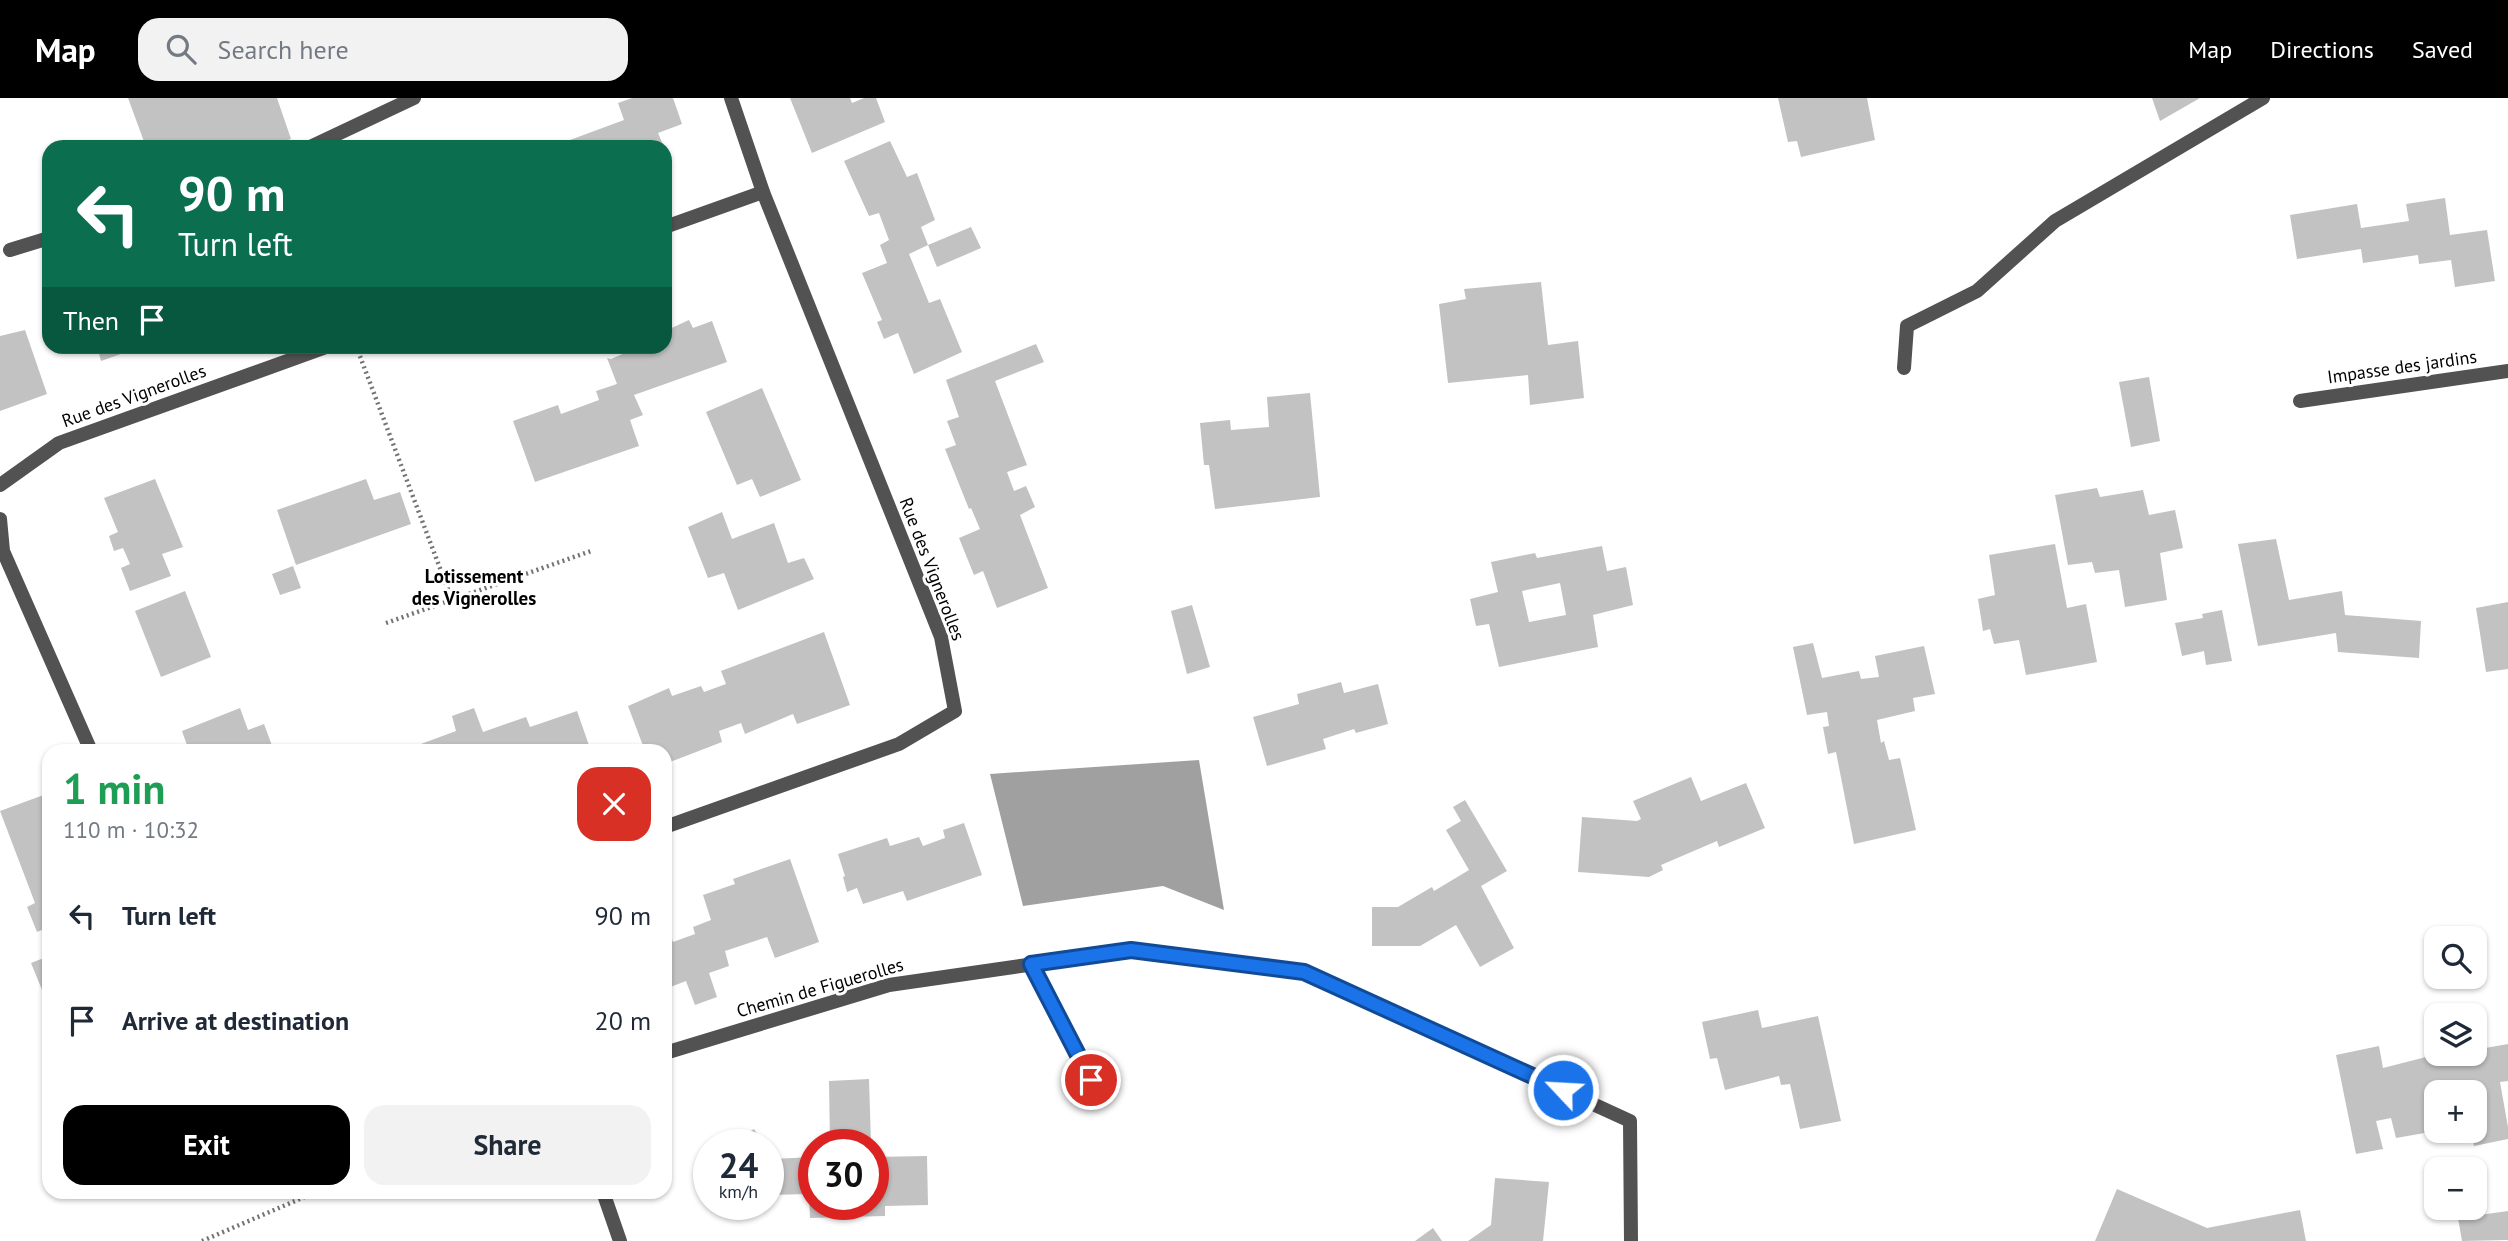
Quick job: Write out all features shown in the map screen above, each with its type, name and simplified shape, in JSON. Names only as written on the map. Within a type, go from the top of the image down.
[{"type":"street","points":[[325,140],[414,98]]},
{"type":"street","name":"Rue des Vignerolles","points":[[672,825],[899,744],[955,711],[940,636],[763,192],[731,98]]},
{"type":"street","points":[[1904,368],[1907,326],[1977,291],[2054,221],[2263,98]]},
{"type":"street","points":[[672,224],[763,192]]},
{"type":"street","points":[[10,250],[42,240]]},
{"type":"street","name":"Rue des Vignerolles","points":[[0,485],[59,443],[307,354]]},
{"type":"street","name":"Impasse des jardins","points":[[2300,401],[2508,371]]},
{"type":"street","points":[[0,519],[3,551],[88,744]]},
{"type":"street","name":"Chemin de Figuerolles","points":[[672,1052],[890,985],[1131,950],[1304,972],[1630,1121],[1630,1241]]},
{"type":"street","points":[[1031,964],[1091,1080]]},
{"type":"street","points":[[605,1199],[620,1241]]},
{"type":"path","points":[[360,354],[452,600]]},
{"type":"path","points":[[386,622],[591,551]]},
{"type":"path","points":[[202,1241],[300,1199]]},
{"type":"shaded area","points":[[1199,760],[1224,910],[1163,886],[1023,906],[990,774]]},
{"type":"building","points":[[128,98],[277,98],[291,139],[288,140],[143,140]]},
{"type":"building","points":[[632,98],[673,98],[682,124],[658,133],[661,140],[570,140],[624,120],[618,103]]},
{"type":"building","points":[[790,98],[850,98],[852,103],[864,98],[876,98],[885,122],[812,153]]},
{"type":"building","points":[[1778,98],[1867,98],[1875,140],[1801,157],[1797,141],[1788,142]]},
{"type":"building","points":[[2152,98],[2200,98],[2160,121]]},
{"type":"building","points":[[890,141],[907,177],[917,173],[935,220],[921,227],[928,245],[909,254],[929,303],[940,299],[962,352],[914,374],[898,333],[884,339],[877,322],[882,320],[862,273],[887,263],[880,245],[889,240],[879,213],[869,216],[844,161]]},
{"type":"building","points":[[2445,198],[2450,235],[2487,230],[2495,281],[2455,287],[2451,260],[2419,264],[2418,255],[2363,263],[2361,249],[2297,259],[2290,215],[2357,204],[2361,228],[2409,221],[2406,204]]},
{"type":"building","points":[[971,227],[981,248],[937,267],[928,245]]},
{"type":"building","points":[[1541,282],[1548,345],[1578,341],[1584,398],[1530,405],[1528,375],[1448,383],[1439,304],[1466,299],[1464,289]]},
{"type":"building","points":[[689,320],[693,328],[712,321],[727,362],[634,395],[643,415],[630,420],[639,446],[535,482],[513,421],[558,405],[561,414],[599,400],[596,391],[617,384],[607,358],[623,354],[672,354],[672,328]]},
{"type":"building","points":[[25,330],[47,394],[0,411],[0,336]]},
{"type":"building","points":[[1036,344],[1044,362],[995,381],[1027,465],[1007,472],[1014,491],[1026,486],[1035,507],[1020,515],[1048,588],[997,608],[983,571],[974,575],[959,538],[980,529],[945,449],[956,445],[947,421],[959,417],[946,380]]},
{"type":"building","points":[[99,354],[121,354],[101,361]]},
{"type":"building","points":[[2149,377],[2160,441],[2131,447],[2119,382]]},
{"type":"building","points":[[762,388],[801,480],[760,497],[752,479],[737,485],[706,412]]},
{"type":"building","points":[[1310,393],[1320,497],[1215,509],[1209,465],[1204,465],[1200,423],[1230,420],[1231,430],[1269,427],[1267,397]]},
{"type":"building","points":[[155,479],[183,547],[162,554],[171,576],[130,591],[121,568],[130,564],[123,548],[114,551],[109,536],[118,532],[104,498]]},
{"type":"building","points":[[366,479],[374,500],[400,492],[411,524],[296,565],[277,510]]},
{"type":"building","points":[[2097,488],[2100,497],[2143,490],[2149,515],[2175,510],[2183,548],[2160,553],[2167,600],[2125,607],[2119,570],[2095,573],[2092,562],[2068,565],[2055,495]]},
{"type":"building","points":[[722,512],[732,539],[774,523],[788,563],[804,558],[814,579],[738,610],[724,573],[708,578],[688,527]]},
{"type":"building","points":[[2276,539],[2289,600],[2342,591],[2345,615],[2421,621],[2419,658],[2338,652],[2336,633],[2258,646],[2238,544]]},
{"type":"building","points":[[2055,544],[2067,608],[2086,604],[2097,662],[2026,675],[2019,640],[1994,644],[1990,629],[1983,631],[1978,599],[1995,595],[1989,555]]},
{"type":"building","points":[[1602,546],[1607,571],[1626,567],[1633,605],[1593,615],[1598,647],[1499,667],[1489,624],[1476,626],[1470,599],[1498,592],[1491,562],[1535,553],[1537,558]],"holes":[[[1560,583],[1566,615],[1529,622],[1522,591]]]},
{"type":"building","points":[[293,566],[301,588],[280,595],[272,574]]},
{"type":"building","points":[[185,591],[211,657],[161,677],[135,611]]},
{"type":"building","points":[[2508,602],[2508,669],[2486,672],[2476,608]]},
{"type":"building","points":[[1192,605],[1210,667],[1187,674],[1171,611]]},
{"type":"building","points":[[2222,610],[2232,661],[2206,665],[2204,651],[2182,656],[2175,623],[2203,618],[2202,614]]},
{"type":"building","points":[[824,632],[850,705],[797,724],[793,714],[745,734],[741,723],[719,731],[722,742],[672,761],[672,744],[642,744],[628,706],[669,688],[672,696],[701,686],[704,692],[726,684],[721,671]]},
{"type":"building","points":[[1813,643],[1822,678],[1859,671],[1861,679],[1879,677],[1875,656],[1924,646],[1935,694],[1913,698],[1915,711],[1877,720],[1881,743],[1884,741],[1889,760],[1900,758],[1916,830],[1854,844],[1836,752],[1828,754],[1823,727],[1829,726],[1827,712],[1807,715],[1793,647]]},
{"type":"building","points":[[1341,682],[1344,693],[1378,684],[1388,724],[1356,733],[1354,729],[1323,739],[1326,749],[1267,766],[1253,717],[1299,704],[1297,694]]},
{"type":"building","points":[[240,708],[248,730],[264,724],[271,744],[187,744],[182,731]]},
{"type":"building","points":[[474,708],[483,732],[526,717],[530,727],[577,711],[589,744],[421,744],[456,731],[452,716]]},
{"type":"building","points":[[1691,777],[1701,801],[1746,783],[1765,828],[1719,847],[1717,841],[1661,865],[1663,870],[1649,877],[1578,872],[1582,817],[1637,821],[1641,819],[1633,801]]},
{"type":"building","points":[[42,796],[42,930],[37,932],[27,907],[35,903],[0,811]]},
{"type":"building","points":[[1465,800],[1507,871],[1481,886],[1514,948],[1480,967],[1456,925],[1420,946],[1372,946],[1372,907],[1398,907],[1432,887],[1434,891],[1469,870],[1446,830],[1461,821],[1453,807]]},
{"type":"building","points":[[964,823],[982,875],[907,901],[903,891],[863,904],[857,888],[847,892],[838,854],[887,838],[890,846],[919,837],[923,846],[945,838],[943,830]]},
{"type":"building","points":[[790,859],[819,942],[775,958],[767,937],[725,951],[729,966],[709,973],[717,997],[695,1005],[686,981],[672,986],[672,939],[673,942],[695,934],[693,927],[711,920],[703,895],[735,884],[733,879]]},
{"type":"building","points":[[42,959],[42,990],[31,963]]},
{"type":"building","points":[[1758,1010],[1762,1028],[1818,1016],[1841,1121],[1800,1129],[1790,1084],[1781,1085],[1779,1076],[1725,1090],[1717,1058],[1710,1059],[1702,1022]]},
{"type":"building","points":[[2508,1044],[2508,1081],[2500,1082],[2508,1139],[2474,1146],[2473,1143],[2487,1143],[2487,1080],[2424,1080],[2424,1133],[2396,1138],[2391,1118],[2376,1121],[2383,1149],[2356,1154],[2336,1055],[2379,1046],[2383,1068],[2424,1058],[2424,1066],[2487,1066],[2487,1048]]},
{"type":"building","points":[[869,1079],[871,1129],[830,1129],[829,1081]]},
{"type":"building","points":[[927,1156],[928,1205],[889,1206],[889,1157]]},
{"type":"building","points":[[784,1158],[798,1158],[798,1194],[784,1195]]},
{"type":"building","points":[[1495,1178],[1549,1182],[1543,1241],[1468,1241],[1491,1225]]},
{"type":"building","points":[[2117,1189],[2207,1228],[2300,1210],[2306,1241],[2095,1241]]},
{"type":"building","points":[[2508,1211],[2508,1240],[2462,1241],[2458,1220],[2487,1220],[2487,1214]]},
{"type":"building","points":[[1433,1228],[1442,1241],[1415,1241]]},
{"type":"district","name":"Lotissement des Vignerolles","points":[[474,587]]},
{"type":"route","points":[[1091,1080],[1031,964],[1131,950],[1304,972],[1563,1090]]}]
